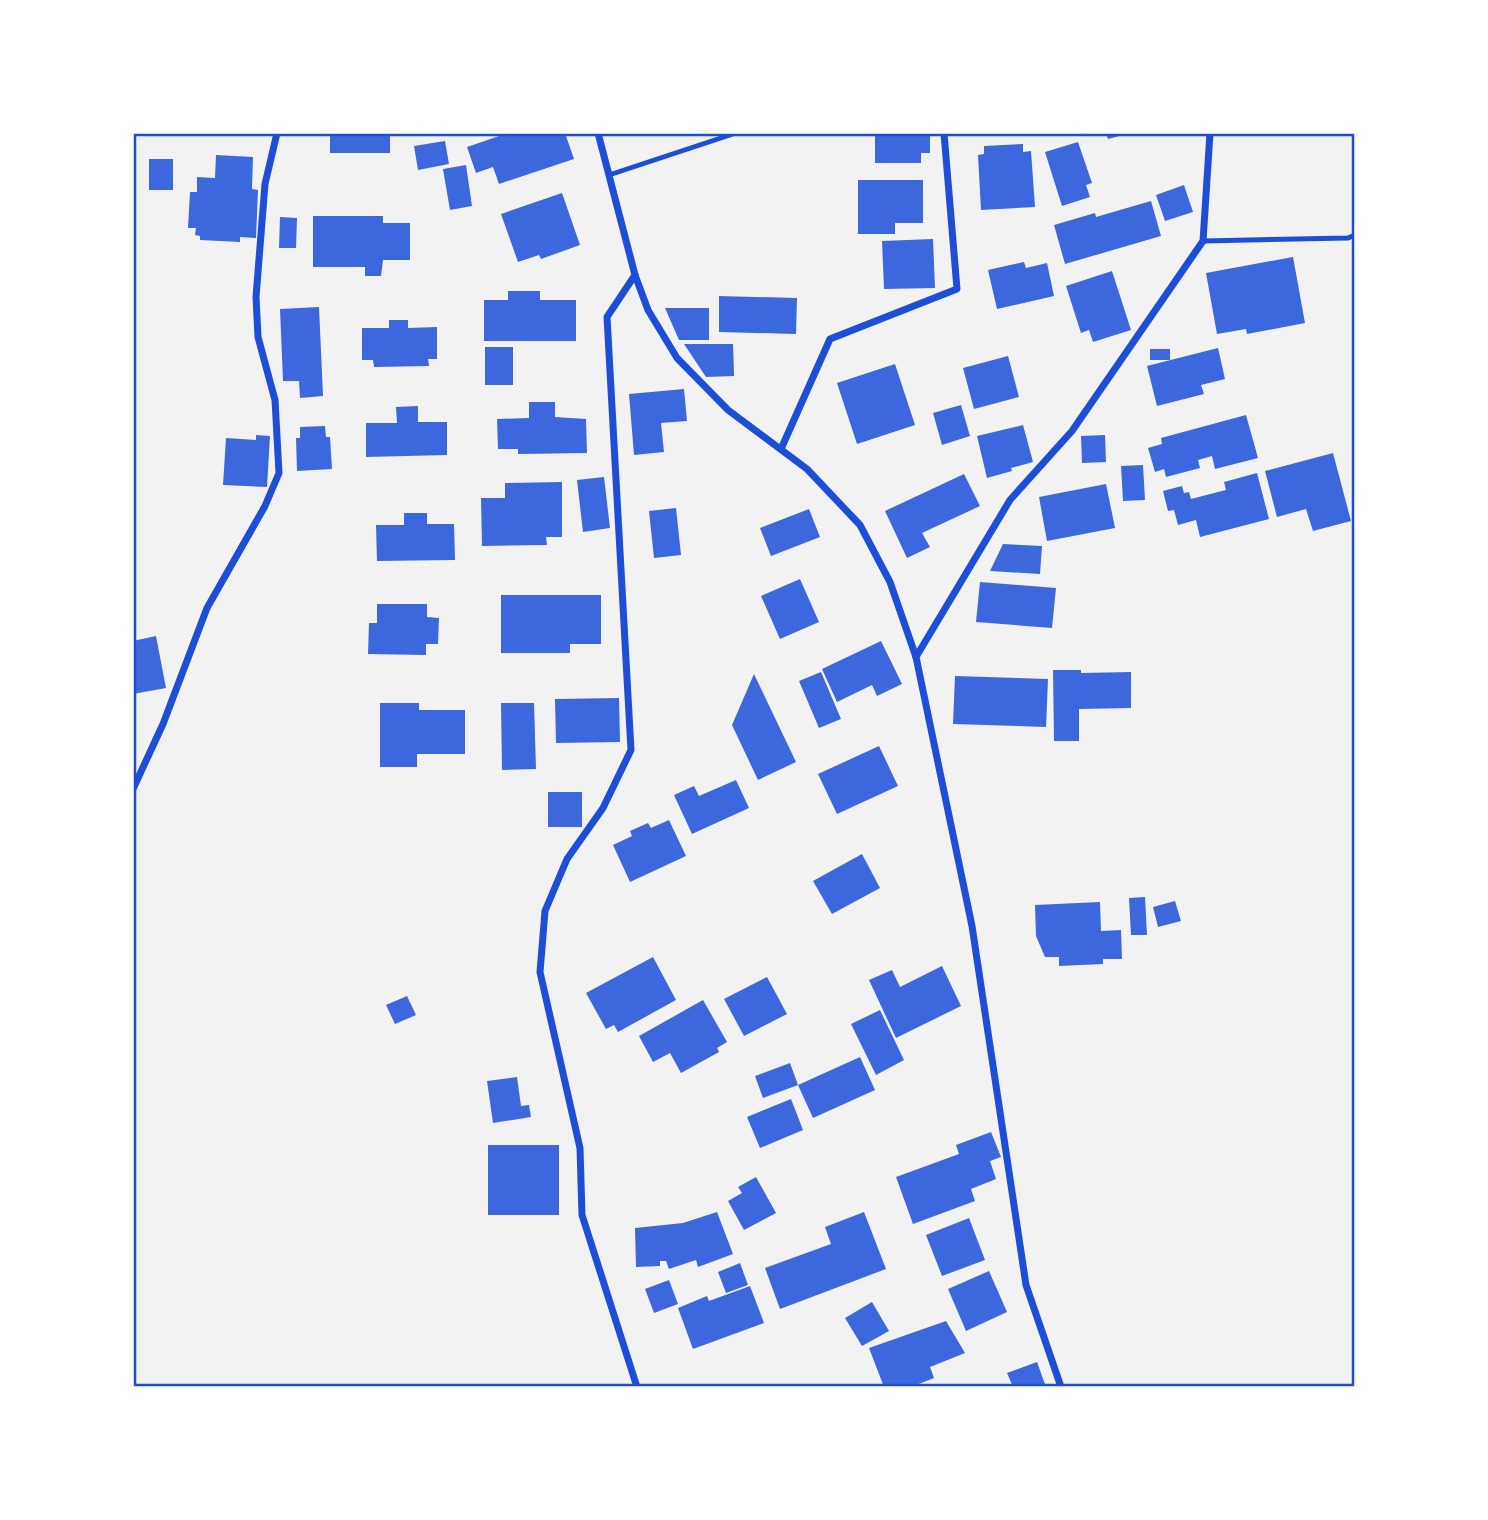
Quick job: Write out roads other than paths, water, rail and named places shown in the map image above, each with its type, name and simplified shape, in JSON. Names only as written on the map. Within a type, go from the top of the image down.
[{"type":"street","points":[[133,789],[163,724],[208,608],[265,506],[279,473],[275,400],[258,337],[256,297],[265,184],[277,133]]},
{"type":"street","points":[[598,133],[635,275],[648,310],[677,358],[728,410],[807,469],[860,525],[890,582],[916,657],[972,926],[1026,1285],[1060,1387]]},
{"type":"street","points":[[781,449],[830,338],[957,289],[944,133]]},
{"type":"street","points":[[916,657],[1010,500],[1072,430],[1203,241],[1210,133]]},
{"type":"street","points":[[635,275],[607,317],[631,750],[603,808],[567,859],[545,911],[540,972],[580,1148],[582,1215],[637,1387]]},
{"type":"lane","points":[[609,174],[736,133]]},
{"type":"lane","points":[[1203,241],[1348,238],[1355,235]]}]
